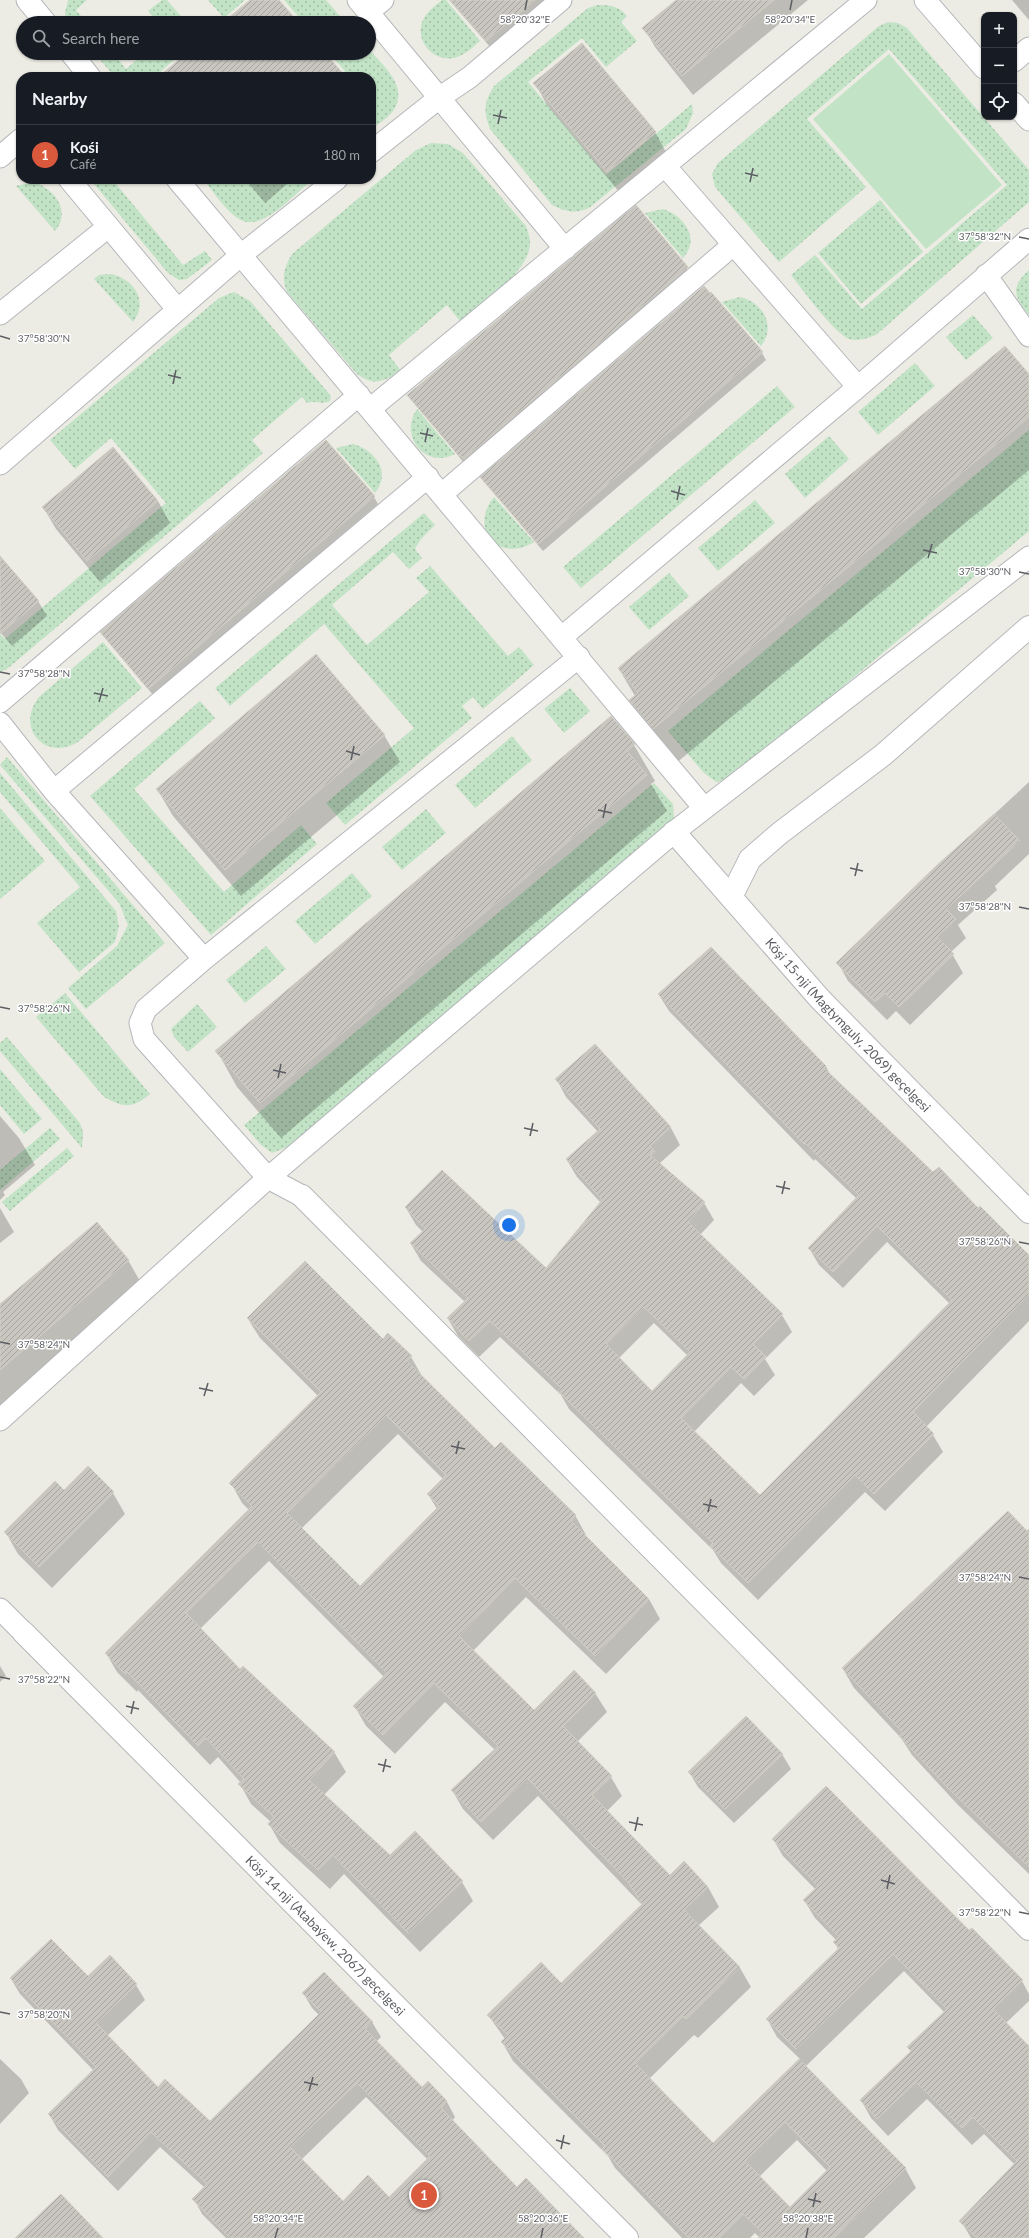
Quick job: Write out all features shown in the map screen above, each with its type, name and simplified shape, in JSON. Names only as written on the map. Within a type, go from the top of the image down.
[{"type":"street","points":[[731,897],[750,859],[780,833],[883,755],[1029,627]]},
{"type":"street","name":"Köşi 15-nji (Magtymguly, 2069) geçelgesi","points":[[674,832],[820,999],[1029,1212]]},
{"type":"street","points":[[302,1196],[1029,1929]]},
{"type":"street","name":"Köşi 14-nji (Atabaýew, 2067) geçelgesi","points":[[24,1633],[627,2238]]},
{"type":"lane","points":[[27,0],[40,16]]},
{"type":"lane","points":[[376,148],[439,98],[470,77],[561,0]]},
{"type":"lane","points":[[0,702],[365,402],[565,249],[866,0]]},
{"type":"lane","points":[[925,0],[981,65]]},
{"type":"lane","points":[[370,4],[439,98],[565,249]]},
{"type":"lane","points":[[1017,58],[1029,48]]},
{"type":"lane","points":[[77,60],[86,72]]},
{"type":"lane","points":[[1017,106],[1029,120]]},
{"type":"lane","points":[[0,157],[16,143]]},
{"type":"lane","points":[[665,166],[858,387]]},
{"type":"lane","points":[[73,184],[178,310]]},
{"type":"lane","points":[[181,184],[704,808]]},
{"type":"lane","points":[[0,464],[241,255],[331,184]]},
{"type":"lane","points":[[0,314],[108,227]]},
{"type":"lane","points":[[562,637],[858,387],[1029,239]]},
{"type":"lane","points":[[442,494],[733,244]]},
{"type":"lane","points":[[986,275],[1029,336]]},
{"type":"lane","points":[[54,790],[428,477]]},
{"type":"lane","points":[[0,1420],[268,1178],[674,832],[1029,557]]},
{"type":"lane","points":[[302,1196],[268,1178],[144,1039],[140,1023],[146,1009],[204,959],[579,657]]},
{"type":"lane","points":[[0,723],[54,790],[204,959]]},
{"type":"lane","points":[[0,1609],[24,1633]]},
{"type":"green space","points":[[68,0],[87,0],[76,10],[81,16],[66,16]]},
{"type":"green space","points":[[162,0],[167,0],[181,16],[153,16],[148,11]]},
{"type":"green space","points":[[208,0],[245,0],[226,16],[222,16]]},
{"type":"green space","points":[[284,0],[326,0],[340,16],[298,16]]},
{"type":"green space","points":[[442,0],[446,0],[480,41],[457,57],[440,57],[433,54],[423,42],[421,26],[424,18]]},
{"type":"green space","points":[[598,5],[606,5],[621,10],[627,16],[621,22],[637,41],[606,67],[582,38],[528,82],[606,175],[692,104],[693,113],[686,129],[589,208],[575,212],[552,205],[490,129],[486,117],[486,102],[494,86],[588,8]]},
{"type":"green space","points":[[888,22],[898,23],[907,28],[981,114],[981,120],[986,120],[1029,170],[1029,202],[876,335],[852,340],[843,335],[827,320],[791,275],[815,255],[862,309],[1007,185],[889,49],[807,119],[866,187],[779,262],[715,187],[712,174],[718,163],[879,26]]},
{"type":"green space","points":[[889,54],[1002,185],[926,249],[813,119]]},
{"type":"green space","points":[[376,57],[393,77],[397,85],[397,102],[391,114],[376,125],[376,72],[346,72],[335,60],[376,60]]},
{"type":"green space","points":[[100,60],[119,60],[126,69],[137,60],[174,60],[160,72],[111,72]]},
{"type":"green space","points":[[431,143],[448,144],[463,153],[526,226],[530,239],[528,252],[523,264],[504,286],[460,321],[447,305],[389,355],[401,371],[384,380],[373,381],[368,380],[356,373],[287,292],[284,282],[284,273],[292,254],[416,150]]},
{"type":"green space","points":[[24,184],[38,184],[48,189],[54,195],[61,208],[62,216],[55,231],[16,186]]},
{"type":"green space","points":[[94,184],[116,184],[183,265],[205,251],[212,260],[187,279],[179,280],[168,273]]},
{"type":"green space","points":[[207,184],[307,184],[280,208],[261,220],[251,222],[243,221],[237,218],[221,202]]},
{"type":"green space","points":[[880,200],[923,252],[861,304],[818,253]]},
{"type":"green space","points":[[663,209],[678,217],[688,229],[690,243],[683,258],[645,213]]},
{"type":"green space","points":[[1029,270],[1029,315],[1020,303],[1016,292],[1019,282]]},
{"type":"green space","points":[[111,274],[126,281],[137,292],[140,306],[138,314],[133,322],[94,279],[99,275]]},
{"type":"green space","points":[[234,292],[250,301],[331,396],[330,401],[324,403],[307,403],[302,397],[252,440],[263,453],[7,669],[0,672],[0,634],[5,639],[166,503],[111,438],[75,469],[50,440],[219,298]]},
{"type":"green space","points":[[740,297],[755,304],[761,309],[765,316],[768,330],[766,338],[761,346],[722,302]]},
{"type":"green space","points":[[973,315],[993,338],[966,360],[946,337]]},
{"type":"green space","points":[[915,363],[935,386],[878,435],[858,412]]},
{"type":"green space","points":[[777,386],[795,407],[581,588],[563,567]]},
{"type":"green space","points":[[417,409],[455,454],[444,458],[434,458],[425,454],[418,448],[413,439],[411,430],[412,419]]},
{"type":"green space","points":[[1029,430],[1029,531],[733,778],[716,782],[704,773],[668,731]]},
{"type":"green space","points":[[829,436],[849,459],[805,498],[785,474]]},
{"type":"green space","points":[[353,444],[368,451],[379,463],[382,477],[380,485],[375,493],[336,448]]},
{"type":"green space","points":[[494,497],[534,542],[521,548],[509,549],[499,546],[491,540],[486,531],[484,521],[487,509]]},
{"type":"green space","points":[[755,500],[775,523],[718,571],[698,548]]},
{"type":"green space","points":[[424,513],[435,525],[421,539],[415,549],[422,558],[409,569],[393,552],[332,605],[367,645],[429,592],[416,578],[430,566],[508,656],[519,647],[534,665],[483,709],[473,697],[462,706],[472,718],[345,825],[326,803],[414,728],[324,624],[230,706],[215,688]]},
{"type":"green space","points":[[669,573],[689,596],[649,630],[629,607]]},
{"type":"green space","points":[[103,642],[142,688],[78,742],[66,747],[54,748],[44,744],[37,738],[32,730],[30,720],[32,708],[39,697]]},
{"type":"green space","points":[[570,688],[590,711],[564,733],[544,709]]},
{"type":"green space","points":[[200,701],[215,718],[134,789],[224,892],[301,825],[317,844],[211,935],[90,796]]},
{"type":"green space","points":[[512,736],[532,760],[475,808],[455,785]]},
{"type":"green space","points":[[7,757],[165,943],[86,1009],[68,988],[117,946],[128,925],[119,903],[0,765]]},
{"type":"green space","points":[[0,773],[116,911],[119,926],[115,942],[79,972],[37,923],[80,887],[0,792]]},
{"type":"green space","points":[[654,783],[673,804],[674,820],[290,1146],[272,1153],[260,1144],[244,1125]]},
{"type":"green space","points":[[0,808],[45,861],[0,899]]},
{"type":"green space","points":[[426,809],[446,833],[402,870],[382,847]]},
{"type":"green space","points":[[352,873],[372,896],[315,944],[295,921]]},
{"type":"green space","points":[[266,946],[286,969],[245,1003],[226,980]]},
{"type":"green space","points":[[65,993],[150,1094],[144,1099],[133,1104],[123,1105],[104,1097],[36,1017]]},
{"type":"green space","points":[[197,1004],[217,1027],[188,1052],[174,1037],[171,1029]]},
{"type":"green space","points":[[7,1037],[80,1123],[83,1132],[82,1148],[0,1051],[0,1043]]},
{"type":"green space","points":[[0,1069],[42,1119],[24,1134],[0,1105]]},
{"type":"green space","points":[[50,1128],[60,1139],[0,1190],[0,1170]]},
{"type":"green space","points":[[67,1148],[74,1156],[10,1211],[2,1202]]},
{"type":"building","points":[[250,0],[279,0],[293,16],[231,16]]},
{"type":"building","points":[[450,0],[535,0],[486,41]]},
{"type":"building","points":[[676,0],[774,0],[682,76],[642,28]]},
{"type":"building","points":[[582,43],[656,132],[607,172],[533,83]]},
{"type":"building","points":[[179,60],[331,60],[342,72],[164,72]]},
{"type":"building","points":[[636,205],[688,267],[464,459],[460,455],[459,456],[407,395]]},
{"type":"building","points":[[704,286],[710,293],[711,292],[763,352],[538,544],[480,477]]},
{"type":"building","points":[[1005,346],[1029,374],[1029,417],[653,729],[629,700],[638,693],[618,668]]},
{"type":"building","points":[[326,440],[375,496],[148,689],[100,632]]},
{"type":"building","points":[[113,447],[158,501],[87,561],[42,507]]},
{"type":"building","points":[[0,556],[39,601],[0,634]]},
{"type":"building","points":[[316,654],[385,735],[225,870],[156,789]]},
{"type":"building","points":[[611,716],[635,744],[627,751],[647,775],[260,1103],[215,1051]]},
{"type":"building","points":[[994,814],[1020,841],[946,909],[956,919],[937,937],[954,954],[899,1007],[885,993],[875,1002],[836,963],[936,866]]},
{"type":"building","points":[[711,947],[826,1066],[824,1068],[933,1172],[939,1167],[978,1208],[980,1206],[1029,1255],[1029,1294],[913,1412],[934,1434],[874,1494],[855,1475],[748,1583],[710,1546],[713,1543],[558,1391],[561,1388],[490,1321],[469,1341],[447,1318],[468,1298],[410,1243],[425,1229],[405,1207],[442,1170],[546,1268],[602,1200],[566,1159],[600,1129],[555,1079],[595,1044],[671,1127],[650,1146],[655,1152],[650,1155],[705,1202],[688,1222],[783,1314],[753,1344],[766,1357],[744,1379],[731,1367],[681,1418],[760,1495],[952,1300],[877,1226],[833,1272],[808,1248],[859,1195],[805,1143],[804,1144],[658,994]],"holes":[[[644,1307],[690,1352],[652,1391],[606,1344]]]},
{"type":"building","points":[[97,1222],[129,1260],[0,1370],[0,1304]]},
{"type":"building","points":[[305,1261],[383,1339],[388,1333],[412,1356],[407,1361],[495,1448],[501,1442],[576,1515],[571,1521],[649,1599],[595,1656],[515,1578],[459,1636],[534,1710],[574,1670],[596,1693],[563,1726],[612,1776],[592,1795],[670,1875],[684,1861],[708,1887],[684,1910],[740,1967],[686,2019],[683,2016],[635,2063],[713,2143],[799,2059],[906,2168],[834,2238],[758,2238],[763,2233],[743,2214],[719,2238],[689,2238],[602,2149],[605,2146],[501,2042],[508,2035],[487,2015],[541,1962],[561,1983],[642,1904],[628,1882],[527,1778],[481,1822],[451,1790],[498,1746],[434,1683],[383,1735],[353,1706],[387,1673],[258,1542],[186,1613],[240,1669],[243,1666],[335,1752],[309,1780],[390,1855],[415,1831],[463,1881],[408,1933],[333,1855],[318,1870],[268,1824],[274,1817],[238,1784],[244,1779],[206,1738],[198,1746],[127,1672],[125,1674],[105,1653],[252,1506],[229,1483],[321,1392],[247,1318]],"holes":[[[386,1415],[446,1475],[427,1494],[439,1506],[360,1586],[287,1513]],[[785,2122],[830,2167],[790,2207],[745,2161]]]},
{"type":"building","points":[[88,1466],[114,1492],[39,1567],[4,1532],[55,1481],[64,1490]]},
{"type":"building","points":[[1008,1511],[1029,1533],[1029,1867],[946,1786],[899,1736],[903,1733],[842,1668]]},
{"type":"building","points":[[746,1716],[783,1754],[725,1809],[688,1772]]},
{"type":"building","points":[[826,1786],[969,1930],[972,1928],[1023,1980],[993,2009],[1029,2046],[1029,2238],[977,2238],[959,2221],[1017,2161],[973,2117],[962,2128],[916,2082],[877,2119],[860,2100],[911,2051],[907,2047],[947,2009],[893,1954],[796,2049],[766,2019],[839,1948],[833,1942],[839,1937],[803,1900],[818,1886],[772,1839]]},
{"type":"building","points":[[51,1939],[88,1976],[110,1955],[137,1984],[96,2023],[158,2087],[165,2079],[210,2121],[321,2012],[302,1993],[324,1972],[373,2022],[365,2029],[422,2087],[428,2081],[447,2101],[441,2108],[517,2187],[526,2178],[584,2238],[230,2238],[192,2199],[207,2184],[151,2132],[108,2177],[48,2114],[96,2067],[10,1978]],"holes":[[[357,2083],[430,2156],[389,2197],[368,2175],[343,2201],[290,2147]]]},
{"type":"building","points":[[61,2194],[103,2238],[15,2238],[45,2209]]},
{"type":"place","name":"Kośi","points":[[424,2195]]}]
